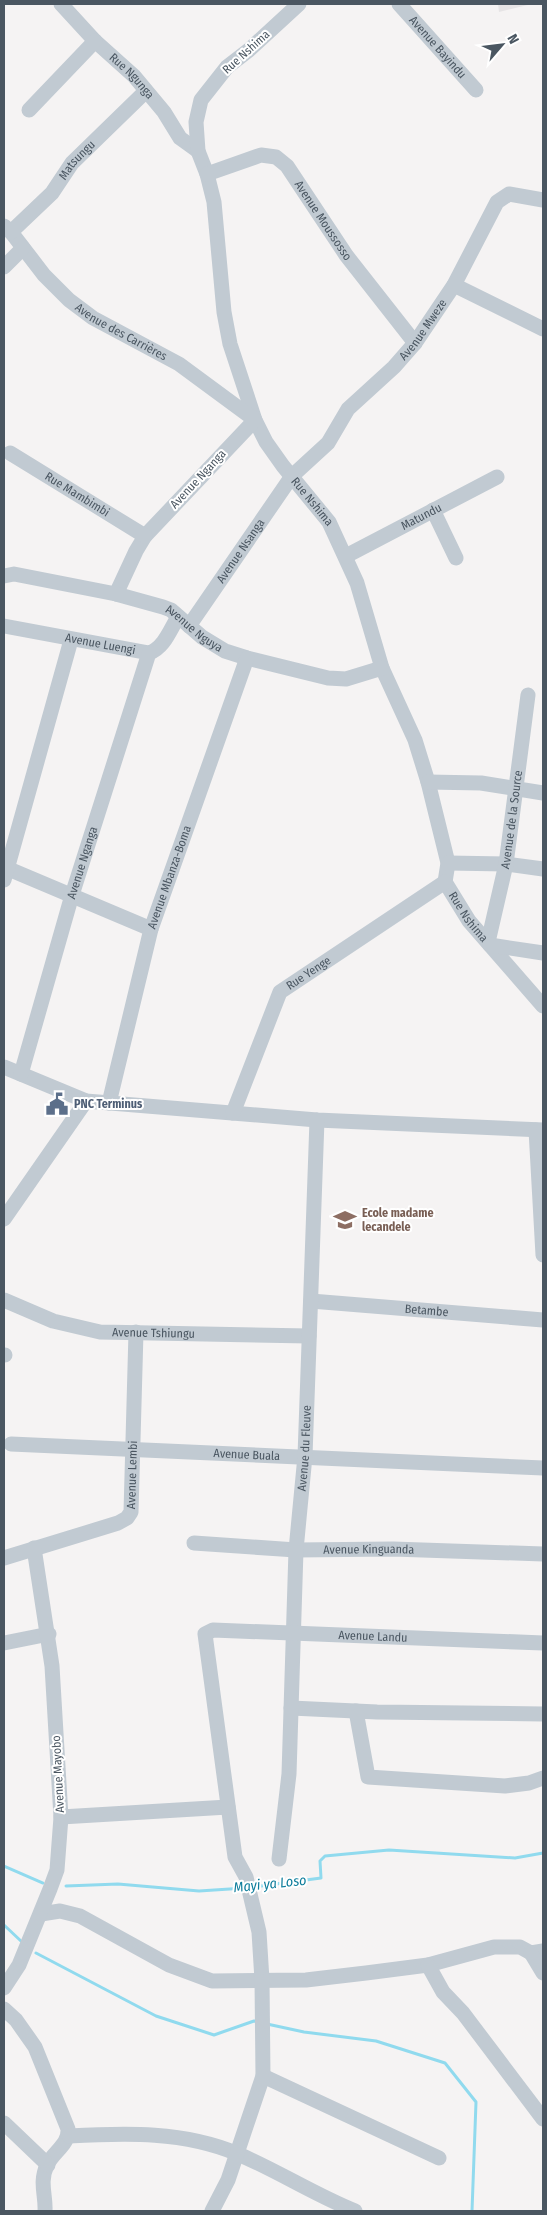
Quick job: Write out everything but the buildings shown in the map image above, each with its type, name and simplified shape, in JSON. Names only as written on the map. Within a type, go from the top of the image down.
[{"type":"street","name":"Rue Ngunga","points":[[62,4],[95,41],[134,76],[164,112],[180,138],[198,151]]},
{"type":"street","name":"Rue Nshima","points":[[299,4],[250,50],[227,67],[201,100],[196,122],[198,151],[207,174],[214,202],[224,312],[230,344],[255,420],[266,442],[329,522],[346,556],[366,608],[382,668],[415,740],[428,782],[448,863],[445,882],[469,921],[543,1006]]},
{"type":"street","name":"Avenue Bayindu","points":[[400,4],[476,90]]},
{"type":"street","points":[[29,110],[95,41]]},
{"type":"street","name":"Matsungu","points":[[7,229],[52,193],[72,163],[146,91]]},
{"type":"street","name":"Avenue Moussosso","points":[[207,174],[261,154],[276,157],[287,166],[346,255],[415,343]]},
{"type":"street","name":"Avenue Mweze","points":[[292,476],[328,443],[348,409],[394,367],[415,343],[454,285],[501,198],[509,194],[543,200]]},
{"type":"street","name":"Avenue des Carrières","points":[[7,229],[44,275],[69,300],[93,318],[179,364],[255,420]]},
{"type":"street","points":[[4,267],[23,248]]},
{"type":"street","points":[[454,285],[543,329]]},
{"type":"street","name":"Avenue Nganga","points":[[116,594],[145,536],[255,420]]},
{"type":"street","name":"Rue Mambimbi","points":[[10,453],[145,536]]},
{"type":"street","name":"Avenue Nsanga","points":[[184,622],[292,476]]},
{"type":"street","name":"Matundu","points":[[346,556],[498,477]]},
{"type":"street","points":[[433,510],[456,558]]},
{"type":"street","name":"Avenue Nguya","points":[[4,576],[14,574],[116,594],[163,607],[226,651],[328,678],[346,679],[382,668]]},
{"type":"street","name":"Avenue Luengi","points":[[4,626],[149,653],[156,651],[184,622]]},
{"type":"street","points":[[71,640],[5,872],[72,895],[151,928]]},
{"type":"street","name":"Avenue Nganga","points":[[22,1074],[72,895],[149,653]]},
{"type":"street","name":"Avenue Mbanza-Boma","points":[[109,1103],[151,928],[247,658]]},
{"type":"street","name":"Avenue de la Source","points":[[489,943],[506,864],[528,695]]},
{"type":"street","points":[[428,782],[481,783],[543,793]]},
{"type":"street","points":[[448,863],[506,864],[543,870]]},
{"type":"street","name":"Rue Yenge","points":[[233,1113],[280,992],[445,882]]},
{"type":"street","points":[[489,943],[543,953]]},
{"type":"street","points":[[4,1067],[86,1101],[317,1120],[540,1130],[543,1255]]},
{"type":"street","points":[[4,1219],[86,1101]]},
{"type":"street","name":"Avenue du Fleuve","points":[[279,1859],[289,1774],[292,1634],[296,1550],[305,1456],[317,1120]]},
{"type":"street","name":"Avenue Tshiungu","points":[[4,1300],[53,1321],[80,1328],[116,1333],[309,1336]]},
{"type":"street","name":"Betambe","points":[[311,1301],[543,1320]]},
{"type":"street","name":"Avenue Lembi","points":[[4,1558],[127,1518],[131,1512],[136,1332]]},
{"type":"street","name":"Avenue Buala","points":[[11,1444],[543,1468]]},
{"type":"street","name":"Avenue Kinguanda","points":[[194,1544],[296,1550],[393,1549],[543,1554]]},
{"type":"street","name":"Avenue Mayobo","points":[[4,1988],[19,1965],[57,1870],[61,1817],[49,1634],[34,1548]]},
{"type":"street","name":"Avenue Landu","points":[[228,1808],[205,1634],[214,1630],[543,1643]]},
{"type":"street","points":[[4,1644],[49,1634]]},
{"type":"street","points":[[291,1708],[543,1714]]},
{"type":"street","points":[[356,1711],[368,1777],[505,1786],[529,1783],[543,1778]]},
{"type":"street","points":[[61,1817],[228,1808],[236,1857],[246,1877],[259,1932],[262,1980],[263,2076],[238,2154],[228,2180],[212,2211]]},
{"type":"street","points":[[40,1914],[60,1911],[80,1916],[169,1965],[212,1981],[306,1980],[428,1965],[494,1946],[520,1947],[537,1952],[543,1973]]},
{"type":"street","points":[[428,1965],[443,1992],[463,2013],[543,2120]]},
{"type":"street","points":[[4,2009],[16,2020],[35,2047],[65,2119],[69,2136],[48,2165],[43,2185],[45,2211]]},
{"type":"street","points":[[263,2076],[439,2158]]},
{"type":"street","points":[[4,2123],[48,2165]]},
{"type":"street","points":[[69,2136],[142,2133],[176,2136],[238,2154],[328,2206],[354,2211]]},
{"type":"shaded area","points":[[498,4],[532,4],[499,12]]},
{"type":"waterway","name":"Mayi ya Loso","points":[[253,1887],[321,1878],[320,1861],[325,1856],[389,1850],[515,1858],[543,1853]]},
{"type":"waterway","name":"Mayi ya Loso","points":[[4,1866],[43,1883]]},
{"type":"waterway","name":"Mayi ya Loso","points":[[66,1886],[118,1884],[199,1891],[245,1888]]},
{"type":"waterway","points":[[4,1925],[22,1942]]},
{"type":"waterway","points":[[36,1953],[156,2016],[214,2035],[254,2021],[259,2022]]},
{"type":"waterway","points":[[267,2024],[304,2032],[376,2041],[445,2063],[476,2102],[472,2211]]},
{"type":"place","name":"PNC Terminus","points":[[57,1104]]},
{"type":"place","name":"Ecole madame lecandele","points":[[345,1220]]}]
